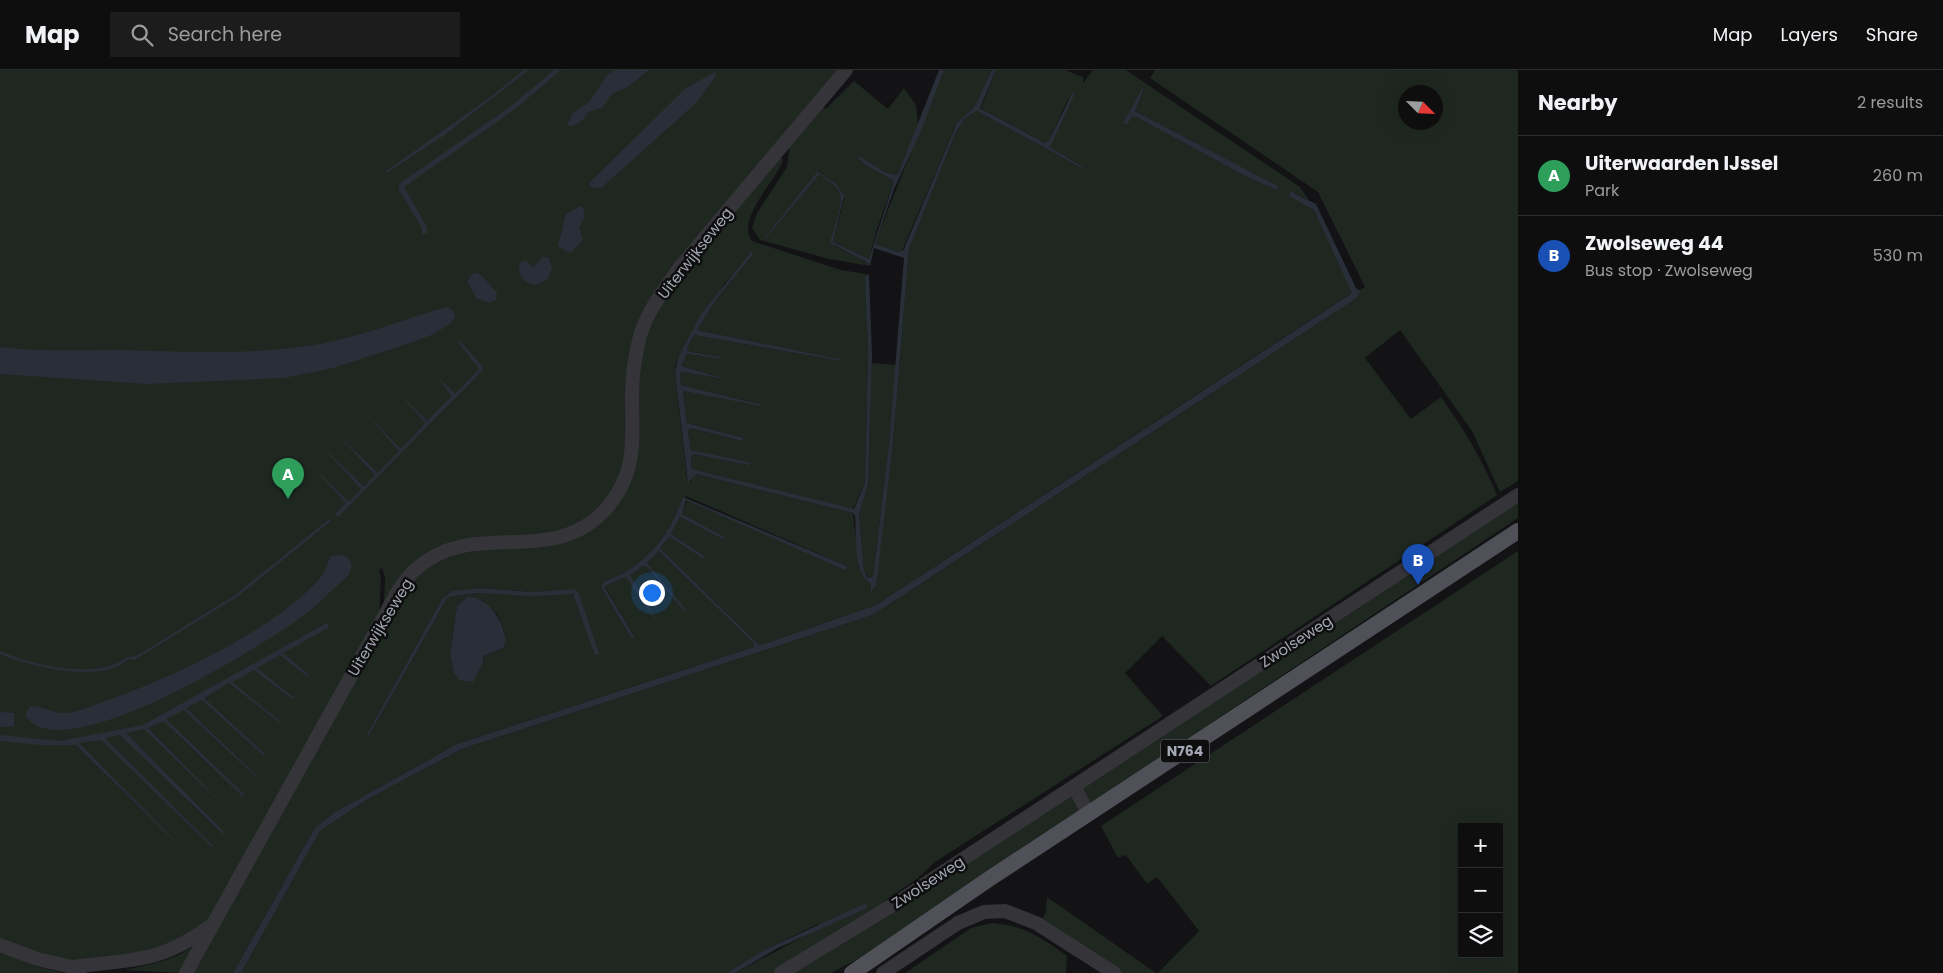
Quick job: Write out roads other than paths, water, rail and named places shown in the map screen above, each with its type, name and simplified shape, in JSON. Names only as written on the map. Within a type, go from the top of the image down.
[{"type":"main road","name":"Zwolseweg","points":[[852,973],[989,879],[1518,531]]},
{"type":"street","name":"Uiterwijkseweg","points":[[186,973],[381,622],[415,570],[438,554],[462,545],[546,541],[570,535],[594,520],[614,498],[624,482],[632,461],[634,435],[633,374],[641,335],[656,302],[680,268],[846,70]]},
{"type":"street","name":"Zwolseweg","points":[[781,973],[896,903],[1518,495]]},
{"type":"street","points":[[1074,787],[1089,814]]},
{"type":"street","points":[[884,973],[971,917],[984,912],[1000,911],[1019,915],[1036,923],[1114,973]]},
{"type":"street","name":"Uiterwijkseweg","points":[[72,967],[131,962],[168,952],[183,945],[212,925]]},
{"type":"street","points":[[0,945],[37,959],[104,973]]},
{"type":"place","name":"Uiterwaarden IJssel","points":[[288,499]]},
{"type":"place","name":"Zwolseweg 44","points":[[1418,585]]}]
